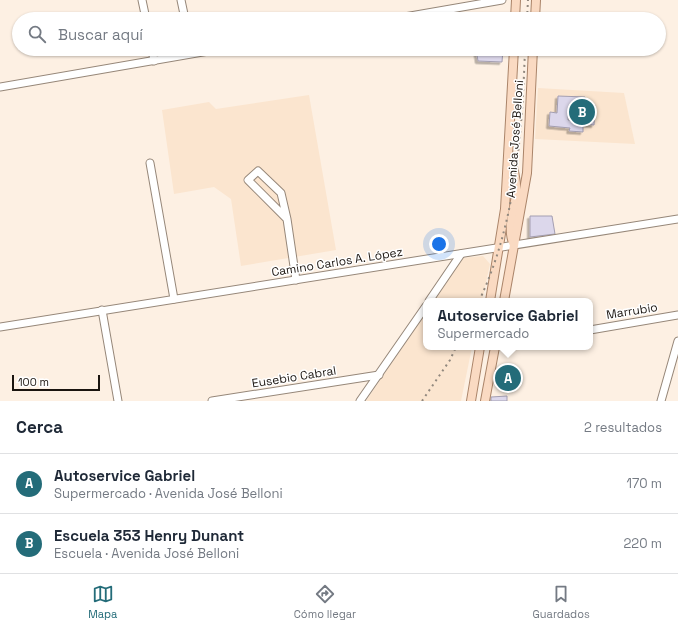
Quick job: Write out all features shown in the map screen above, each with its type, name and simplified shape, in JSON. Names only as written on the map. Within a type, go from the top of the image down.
[{"type":"main road","points":[[515,12],[516,0]]},
{"type":"main road","points":[[535,12],[536,0]]},
{"type":"main road","name":"Avenida José Belloni","points":[[491,298],[505,209],[514,56]]},
{"type":"main road","name":"Avenida José Belloni","points":[[505,298],[527,173],[533,56]]},
{"type":"main road","points":[[508,152],[515,172],[517,184],[510,231],[514,246]]},
{"type":"main road","points":[[499,248],[506,253],[508,257],[501,298]]},
{"type":"main road","points":[[471,401],[480,350]]},
{"type":"main road","points":[[485,401],[494,350]]},
{"type":"street","points":[[142,0],[145,12]]},
{"type":"street","points":[[181,0],[184,12]]},
{"type":"street","points":[[433,12],[502,0]]},
{"type":"street","points":[[153,56],[154,61]]},
{"type":"street","points":[[0,87],[154,61],[175,56]]},
{"type":"street","points":[[150,163],[174,299]]},
{"type":"street","points":[[287,218],[248,180],[258,171],[281,193],[287,218],[296,280]]},
{"type":"street","name":"Camino Carlos A. López","points":[[0,327],[678,219]]},
{"type":"street","points":[[431,298],[461,254]]},
{"type":"street","points":[[102,310],[118,401]]},
{"type":"street","points":[[360,401],[423,310]]},
{"type":"street","name":"Marrubio","points":[[593,329],[678,315]]},
{"type":"street","points":[[660,401],[678,341]]},
{"type":"street","name":"Eusebio Cabral","points":[[212,401],[379,375]]},
{"type":"shaded area","points":[[538,88],[624,93],[635,144],[535,139]]},
{"type":"shaded area","points":[[309,95],[336,250],[241,266],[231,199],[214,187],[174,194],[162,110],[209,102],[216,109]]},
{"type":"shaded area","points":[[483,256],[490,264],[483,298],[435,298],[462,258]]},
{"type":"shaded area","points":[[423,316],[423,350],[471,350],[461,401],[366,401]]},
{"type":"building","points":[[477,56],[502,56],[502,62],[478,61]]},
{"type":"building","points":[[558,96],[585,97],[584,108],[569,107],[568,120],[583,121],[583,132],[569,131],[570,128],[549,126],[550,112],[557,113]]},
{"type":"building","points":[[584,104],[595,105],[594,125],[583,124]]},
{"type":"building","points":[[530,216],[552,216],[555,234],[530,237]]},
{"type":"building","points":[[507,396],[507,401],[491,401],[491,397]]},
{"type":"railway","points":[[527,12],[528,0]]},
{"type":"railway","points":[[480,298],[501,241],[515,178],[522,113],[525,56]]},
{"type":"railway","points":[[422,401],[450,360],[455,350]]},
{"type":"place","name":"Escuela 353 Henry Dunant","points":[[582,112]]},
{"type":"place","name":"Autoservice Gabriel","points":[[508,378]]}]
